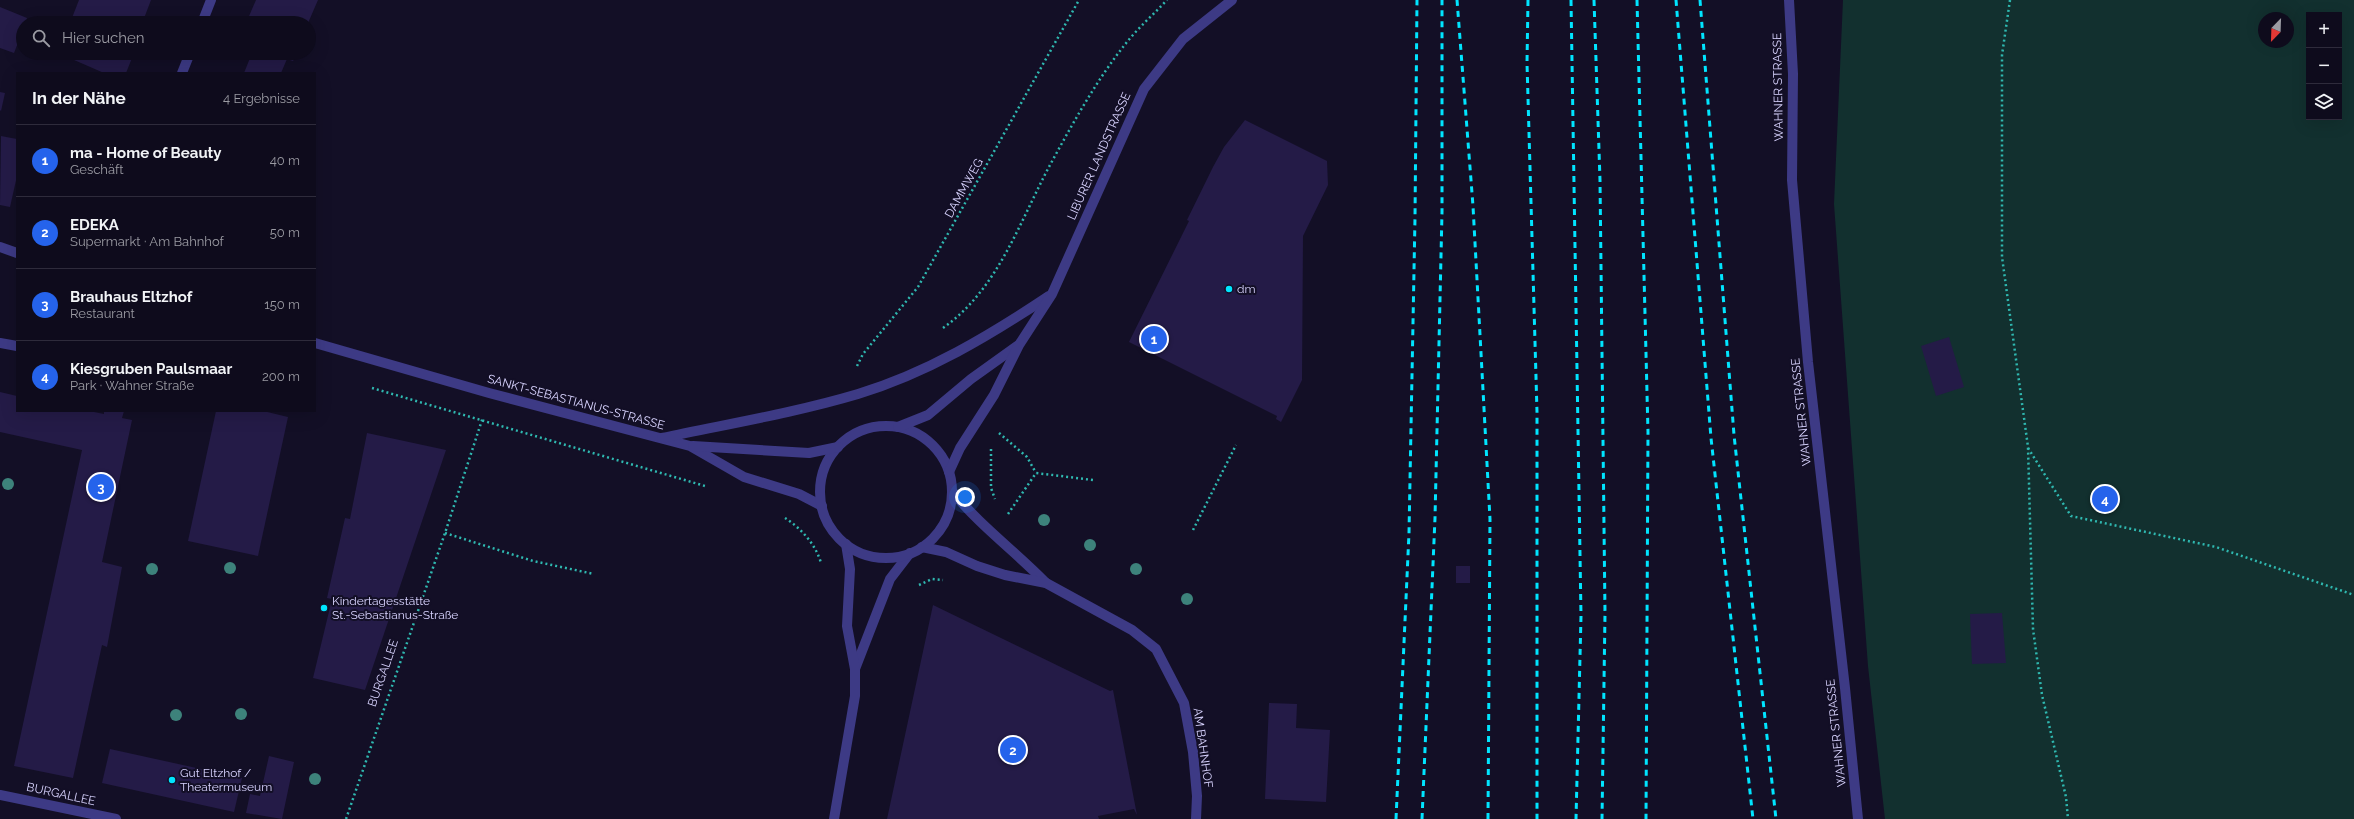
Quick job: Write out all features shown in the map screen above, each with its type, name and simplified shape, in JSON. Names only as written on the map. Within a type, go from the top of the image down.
[{"type":"street","points":[[205,16],[211,0]]},
{"type":"street","name":"LIBURER LANDSTRASSE","points":[[949,472],[960,448],[994,395],[1019,345],[1052,294],[1144,89],[1183,40],[1232,0]]},
{"type":"street","name":"WAHNER STRASSE","points":[[1789,0],[1793,74],[1792,180],[1808,362],[1845,688],[1858,819]]},
{"type":"street","points":[[182,72],[187,60]]},
{"type":"street","points":[[0,248],[16,253]]},
{"type":"street","points":[[661,438],[816,405],[859,393],[969,348],[1052,294]]},
{"type":"street","points":[[0,343],[16,346]]},
{"type":"street","name":"SANKT-SEBASTIANUS-STRASSE","points":[[316,343],[489,393],[690,446],[744,477],[799,494],[822,506]]},
{"type":"street","name":"LIBURER LANDSTRASSE","points":[[898,427],[928,415],[971,380],[1019,345]]},
{"type":"street","points":[[879,426],[898,427],[919,435],[937,451],[949,472],[952,491],[950,506],[945,521],[936,535],[922,547],[910,553],[883,558],[858,551],[846,544],[830,526],[822,506],[820,496],[823,474],[829,459],[838,447],[861,431],[879,426]]},
{"type":"street","points":[[690,446],[808,453],[838,447]]},
{"type":"street","name":"AM BAHNHOF","points":[[952,491],[971,514],[994,537],[1016,552],[1046,583],[1132,630],[1156,649],[1184,704],[1194,752],[1197,796],[1196,819]]},
{"type":"street","points":[[834,819],[855,696],[855,669],[847,626],[850,569],[846,544]]},
{"type":"street","name":"AM BAHNHOF","points":[[922,547],[946,552],[978,566],[1005,575],[1046,583]]},
{"type":"street","points":[[855,669],[890,579],[910,553]]},
{"type":"street","name":"BURGALLEE","points":[[0,795],[116,819]]},
{"type":"path","name":"DAMMWEG","points":[[855,370],[863,354],[918,287],[1079,0]]},
{"type":"path","points":[[941,329],[980,295],[996,272],[1050,165],[1107,68],[1128,40],[1167,0]]},
{"type":"path","points":[[2010,0],[2002,55],[2002,256],[2028,447],[2033,629],[2042,695],[2066,797],[2068,819]]},
{"type":"path","name":"BURGALLEE","points":[[346,819],[445,533],[481,422],[368,387]]},
{"type":"path","points":[[997,432],[1027,457],[1036,474]]},
{"type":"path","points":[[1193,530],[1236,445]]},
{"type":"path","points":[[2028,447],[2071,516],[2216,547],[2354,595]]},
{"type":"path","points":[[1036,474],[1093,480]]},
{"type":"path","points":[[1006,516],[1036,474]]},
{"type":"path","points":[[445,533],[534,561],[594,574]]},
{"type":"green space","points":[[1843,0],[2354,0],[2354,819],[1885,819],[1868,666],[1834,204]]},
{"type":"building","points":[[79,0],[151,0],[145,16],[73,16]]},
{"type":"building","points":[[256,0],[318,0],[311,16],[249,16]]},
{"type":"building","points":[[0,7],[22,16],[16,16],[16,48],[14,53],[0,48]]},
{"type":"building","points":[[74,60],[131,60],[126,72],[102,72]]},
{"type":"building","points":[[249,60],[287,60],[281,72],[244,72]]},
{"type":"building","points":[[0,92],[5,93],[1,111],[0,110]]},
{"type":"building","name":"dm","points":[[1245,120],[1327,161],[1328,185],[1303,236],[1302,380],[1281,422],[1276,419],[1277,416],[1129,342],[1189,221],[1187,220],[1213,167],[1224,147]]},
{"type":"building","points":[[1,136],[16,139],[16,180],[10,207],[0,205]]},
{"type":"building","points":[[1949,337],[1964,387],[1936,396],[1921,346]]},
{"type":"building","points":[[0,392],[16,396],[16,412],[94,412],[104,414],[104,412],[124,412],[122,418],[132,420],[102,562],[122,567],[107,647],[102,645],[73,778],[14,766],[82,450],[0,432]]},
{"type":"building","points":[[216,412],[267,412],[288,417],[258,556],[188,541]]},
{"type":"building","points":[[367,433],[446,450],[365,690],[313,678],[332,599],[327,598],[345,518],[350,519]]},
{"type":"building","points":[[1456,566],[1470,566],[1470,583],[1456,583]]},
{"type":"building","points":[[933,605],[1110,691],[1113,690],[1137,815],[1134,809],[1098,816],[1099,819],[887,819]]},
{"type":"building","points":[[2002,613],[2006,663],[1972,664],[1970,614]]},
{"type":"building","points":[[1269,703],[1297,704],[1296,728],[1330,730],[1326,802],[1265,799]]},
{"type":"building","name":"Gut Eltzhof / Theatermuseum","points":[[110,749],[242,778],[234,812],[102,783]]},
{"type":"building","points":[[269,756],[294,762],[282,819],[246,813],[250,794],[260,796]]},
{"type":"railway","points":[[1396,819],[1409,533],[1415,218],[1417,0]]},
{"type":"railway","points":[[1422,819],[1435,518],[1442,212],[1442,0]]},
{"type":"railway","points":[[1457,0],[1473,206],[1490,519],[1488,819]]},
{"type":"railway","points":[[1528,0],[1527,63],[1537,412],[1537,819]]},
{"type":"railway","points":[[1571,0],[1581,616],[1576,819]]},
{"type":"railway","points":[[1594,0],[1600,180],[1605,613],[1602,819]]},
{"type":"railway","points":[[1637,0],[1648,432],[1646,819]]},
{"type":"railway","points":[[1676,0],[1711,438],[1753,819]]},
{"type":"railway","points":[[1700,0],[1734,435],[1776,819]]},
{"type":"place","name":"dm","points":[[1229,289]]},
{"type":"place","name":"ma - Home of Beauty","points":[[1154,339]]},
{"type":"place","name":"Brauhaus Eltzhof","points":[[101,487]]},
{"type":"place","name":"Kiesgruben Paulsmaar","points":[[2105,499]]},
{"type":"place","name":"Kindertagesstätte St.-Sebastianus-Straße","points":[[324,608]]},
{"type":"place","name":"EDEKA","points":[[1013,750]]},
{"type":"place","name":"Gut Eltzhof / Theatermuseum","points":[[172,780]]}]
